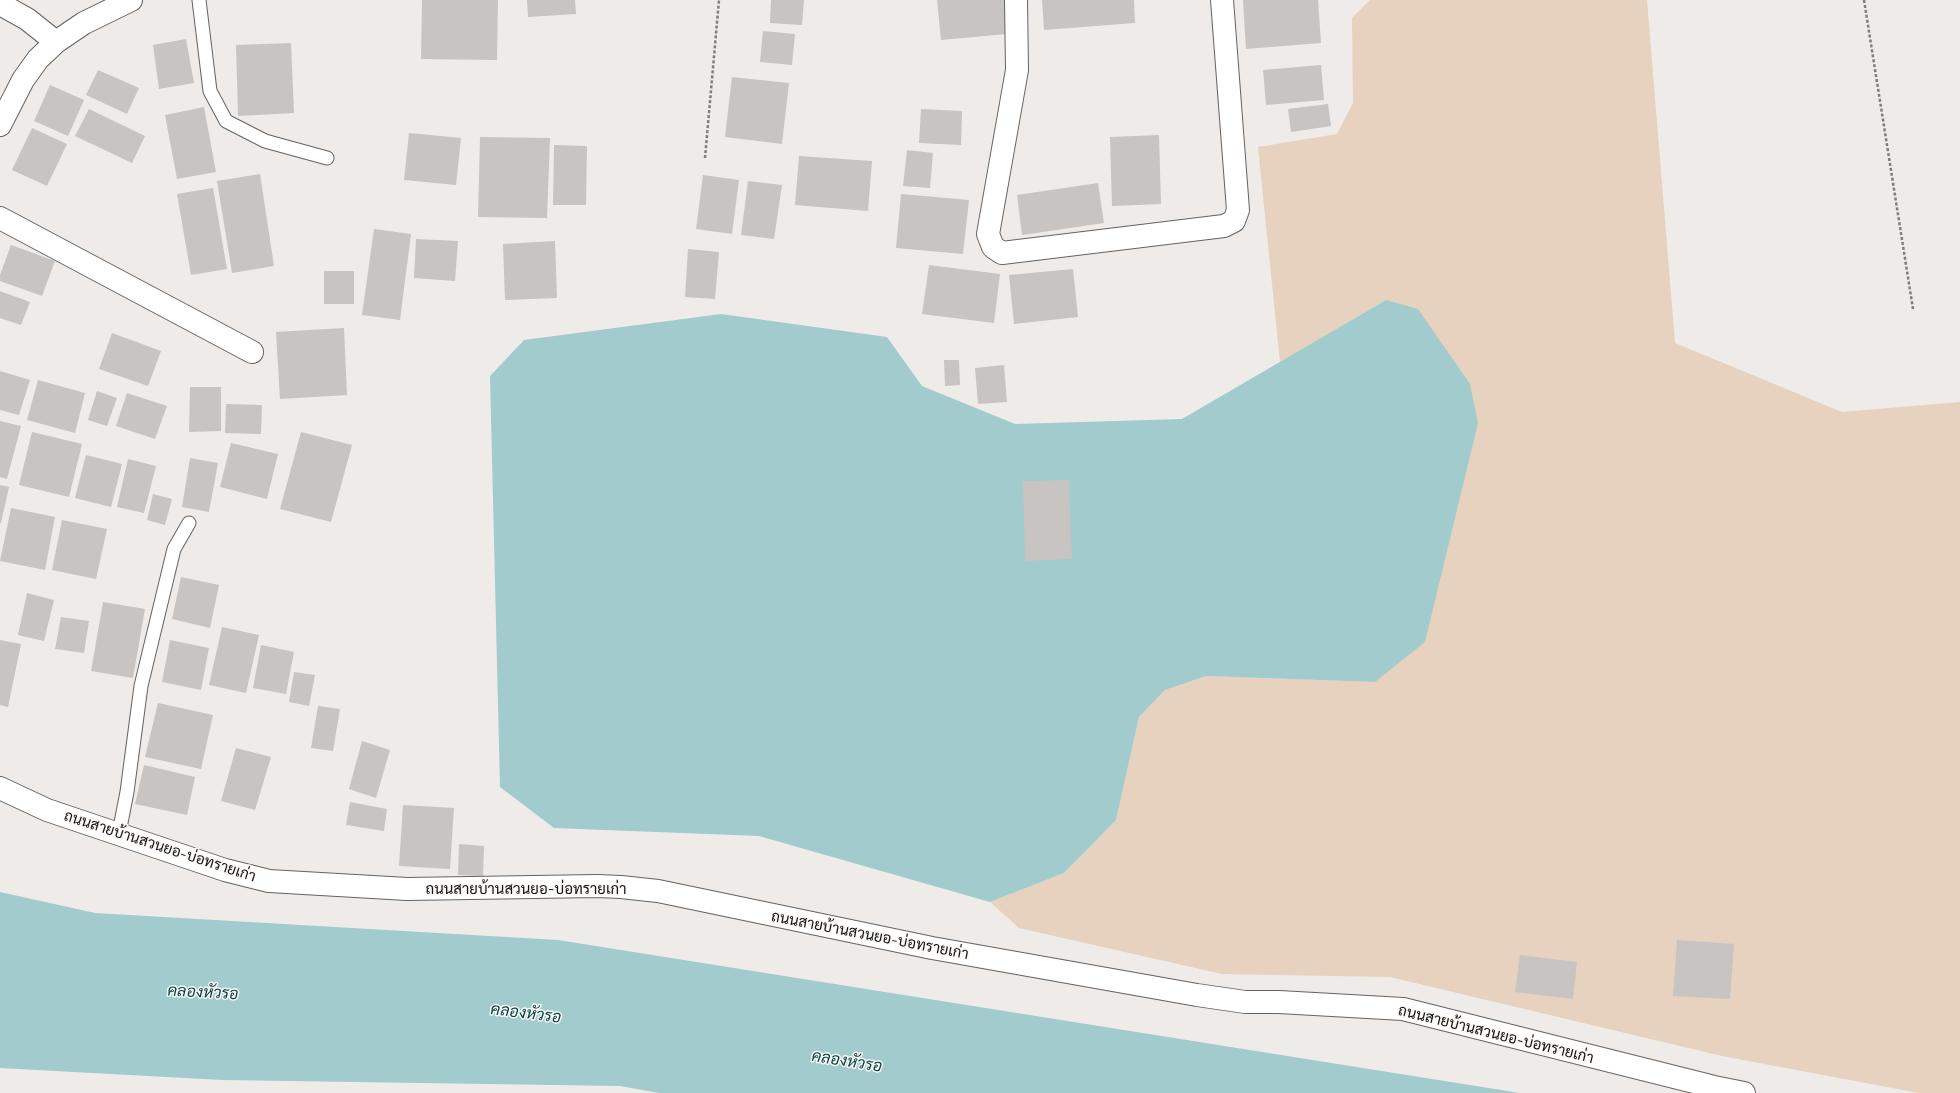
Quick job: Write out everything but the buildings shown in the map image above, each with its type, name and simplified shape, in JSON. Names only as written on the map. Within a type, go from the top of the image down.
[{"type":"street","points":[[0,126],[23,80],[38,59],[56,42],[84,23],[131,0]]},
{"type":"street","points":[[1016,0],[1017,70],[988,234],[993,247],[1002,254],[1224,226],[1234,220],[1238,210],[1222,0]]},
{"type":"street","points":[[0,4],[27,19],[56,42]]},
{"type":"street","points":[[0,218],[252,352]]},
{"type":"street","name":"ถนนสายบ้านสวนยอ-บ่อทรายเก่า","points":[[0,788],[47,810],[120,833],[225,870],[269,881],[407,889],[621,887],[658,891],[932,948],[1245,1002],[1279,1002],[1403,1009],[1714,1087],[1744,1093]]},
{"type":"lane","points":[[199,0],[210,91],[226,121],[265,142],[327,158]]},
{"type":"lane","points":[[120,833],[127,792],[140,686],[174,549],[189,523]]},
{"type":"path","points":[[705,158],[719,0]]},
{"type":"path","points":[[1864,0],[1913,309]]},
{"type":"shaded area","points":[[1370,0],[1647,0],[1675,343],[1842,412],[1960,402],[1960,1093],[1919,1093],[1722,1056],[1390,977],[1222,974],[1019,928],[990,902],[1064,873],[1116,820],[1139,717],[1165,690],[1206,676],[1375,682],[1386,300],[1280,362],[1258,147],[1337,134],[1353,103],[1352,18]]},
{"type":"water","points":[[1386,300],[1418,309],[1470,384],[1478,423],[1425,642],[1375,682],[1206,676],[1165,690],[1139,717],[1116,820],[1064,873],[990,902],[759,836],[554,828],[500,787],[490,376],[524,340],[721,314],[887,337],[922,386],[1015,424],[1182,419]]},
{"type":"water","name":"คลองหัวรอ","points":[[0,892],[95,913],[558,940],[1520,1093],[659,1093],[620,1086],[222,1080],[0,1068]]}]
